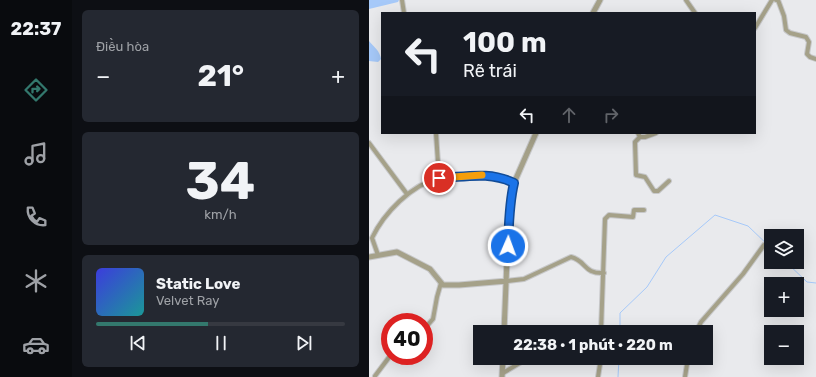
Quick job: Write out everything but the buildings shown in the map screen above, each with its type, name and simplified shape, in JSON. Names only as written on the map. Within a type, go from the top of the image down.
[{"type":"street","points":[[402,0],[404,12]]},
{"type":"street","points":[[593,12],[599,0]]},
{"type":"street","points":[[686,0],[694,12]]},
{"type":"street","points":[[756,26],[772,0]]},
{"type":"street","points":[[778,0],[784,16],[786,30],[790,33],[806,37],[809,42],[807,54],[816,59]]},
{"type":"street","points":[[436,134],[439,178]]},
{"type":"street","points":[[504,325],[511,195],[514,183],[536,134]]},
{"type":"street","points":[[654,134],[645,137],[639,135],[635,142],[636,175],[645,177],[654,191],[658,191],[669,181]]},
{"type":"street","points":[[369,143],[407,194]]},
{"type":"street","points":[[378,255],[373,242],[374,235],[392,209],[407,194],[427,182],[439,178],[487,175],[514,183]]},
{"type":"street","points":[[601,325],[605,219],[609,215],[633,217],[634,210],[644,210]]},
{"type":"street","points":[[700,325],[743,274],[764,245]]},
{"type":"street","points":[[369,257],[390,252],[397,252],[430,269],[443,285],[450,286],[524,279],[571,257],[579,260],[591,272],[604,273]]},
{"type":"street","points":[[433,319],[441,283]]},
{"type":"street","points":[[375,376],[383,365]]},
{"type":"street","points":[[502,375],[503,365]]},
{"type":"street","points":[[502,375],[517,365]]},
{"type":"street","points":[[599,377],[600,365]]},
{"type":"street","points":[[685,377],[687,365]]},
{"type":"water","points":[[369,0],[399,0],[398,2],[369,9]]},
{"type":"water","points":[[369,41],[377,49],[381,59],[378,62],[369,61]]},
{"type":"waterway","points":[[620,325],[620,313],[647,287],[666,257],[715,215],[748,226],[764,241]]},
{"type":"waterway","points":[[793,269],[807,282],[816,283]]},
{"type":"waterway","points":[[618,377],[619,365]]},
{"type":"slow traffic","points":[[454,177],[482,175]]},
{"type":"route","points":[[439,178],[487,175],[514,183],[509,211],[508,246]]}]
